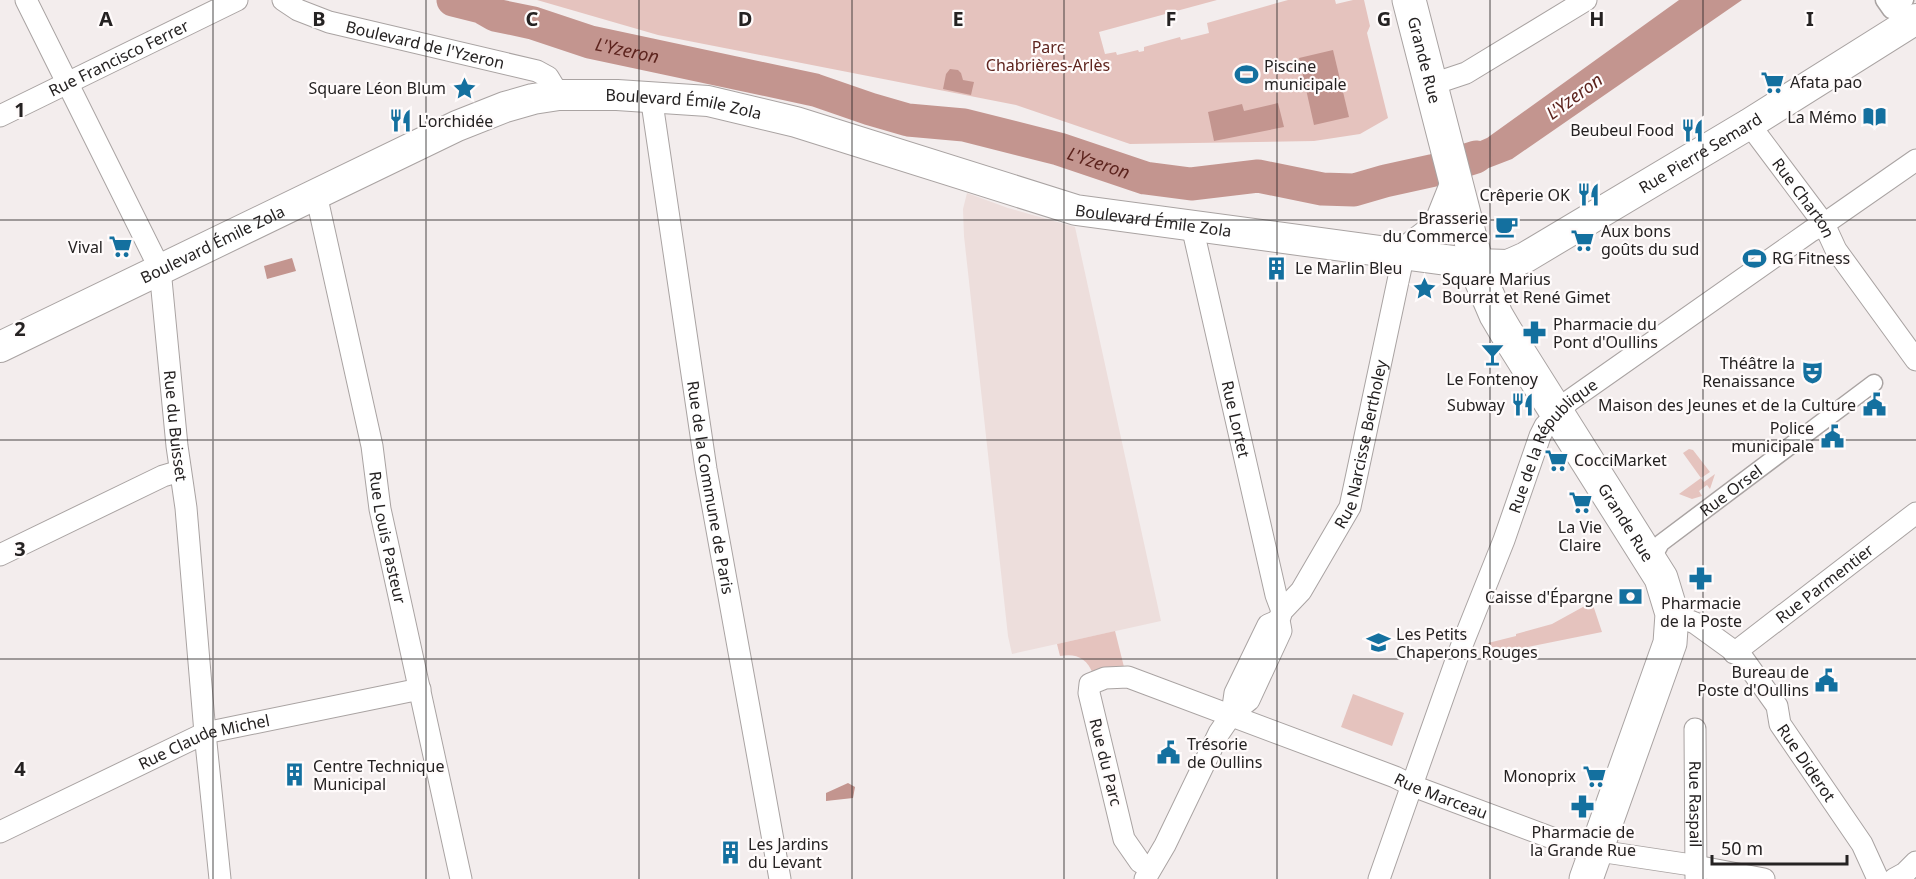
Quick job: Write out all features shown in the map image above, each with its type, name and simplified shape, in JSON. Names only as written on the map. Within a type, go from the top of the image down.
[{"type":"main road","name":"Grande Rue","points":[[1409,0],[1456,182],[1454,222],[1476,264],[1496,315],[1651,561],[1661,578],[1672,614],[1670,643],[1591,865]]},
{"type":"main road","name":"Rue Pierre Semard","points":[[1476,264],[1508,264],[1526,257],[1749,124],[1916,19]]},
{"type":"main road","name":"Boulevard Émile Zola","points":[[0,347],[458,126],[505,106],[559,95],[651,96],[708,101],[762,113],[1076,210],[1476,264]]},
{"type":"main road","points":[[1404,254],[1427,237],[1454,222]]},
{"type":"street","name":"Rue du Buisset","points":[[26,0],[160,269],[180,471],[186,508],[220,879]]},
{"type":"street","name":"Rue Francisco Ferrer","points":[[0,116],[237,0]]},
{"type":"street","name":"Boulevard de l'Yzeron","points":[[283,0],[298,10],[329,22],[537,71],[548,77],[559,95]]},
{"type":"street","points":[[1430,85],[1466,73],[1586,0]]},
{"type":"street","points":[[1884,0],[1891,10],[1905,0]]},
{"type":"street","name":"Rue de la Commune de Paris","points":[[651,96],[706,469],[780,879]]},
{"type":"street","name":"Rue Charton","points":[[1749,124],[1824,224],[1836,250],[1914,355]]},
{"type":"street","name":"Rue de la République","points":[[1380,879],[1458,656],[1504,540],[1545,426],[1569,401],[1588,387],[1916,160]]},
{"type":"street","name":"Rue Louis Pasteur","points":[[316,194],[372,446],[378,500],[461,879]]},
{"type":"street","name":"Rue Lortet","points":[[1192,226],[1280,616]]},
{"type":"street","name":"Rue Narcisse Bertholey","points":[[1148,874],[1165,845],[1219,733],[1232,714],[1235,693],[1268,626],[1280,616],[1301,591],[1350,507],[1404,254]]},
{"type":"street","name":"Rue Orsel","points":[[1651,561],[1661,543],[1874,383]]},
{"type":"street","points":[[0,555],[163,476],[180,471]]},
{"type":"street","name":"Rue Parmentier","points":[[1734,653],[1916,513]]},
{"type":"street","name":"Rue Diderot","points":[[1672,614],[1695,622],[1742,657],[1777,705],[1780,724],[1862,844],[1878,879]]},
{"type":"street","name":"Rue Marceau","points":[[1128,677],[1232,714],[1413,786],[1579,848],[1591,865],[1764,879]]},
{"type":"street","name":"Rue du Parc","points":[[1128,677],[1105,678],[1090,684],[1089,693],[1124,839],[1148,874]]},
{"type":"street","name":"Rue Claude Michel","points":[[0,832],[205,733],[420,689]]},
{"type":"street","name":"Rue Raspail","points":[[1695,729],[1696,873]]},
{"type":"street","points":[[1894,879],[1905,873],[1916,862]]},
{"type":"shaded area","points":[[967,193],[1008,208],[1075,227],[1161,621],[1012,654],[1008,636],[964,236],[963,209]]},
{"type":"green space","name":"Parc Chabrières-Arlès","points":[[537,0],[1217,0],[1099,32],[1105,54],[1116,52],[1117,55],[1138,50],[1139,52],[1144,51],[1144,47],[1180,37],[1181,40],[1209,33],[1207,23],[1288,0],[1335,0],[1336,4],[1364,0],[1370,26],[1367,33],[1388,118],[1360,134],[1314,141],[1130,144],[1016,105],[658,35]]},
{"type":"green space","points":[[1689,449],[1693,450],[1710,472],[1701,478],[1683,453]]},
{"type":"green space","points":[[1715,474],[1710,489],[1707,485],[1699,491],[1702,496],[1692,499],[1679,494],[1701,478],[1704,482]]},
{"type":"green space","points":[[1592,602],[1602,632],[1503,652],[1488,645],[1488,643],[1552,624]]},
{"type":"green space","points":[[1115,631],[1124,667],[1093,674],[1084,660],[1071,655],[1060,656],[1057,644]]},
{"type":"green space","points":[[1353,694],[1404,713],[1392,746],[1341,727]]},
{"type":"water","name":"L'Yzeron","points":[[1679,0],[1742,0],[1512,159],[1486,169],[1437,178],[1432,162],[1487,138]]},
{"type":"water","points":[[1333,50],[1349,117],[1314,125],[1299,58]]},
{"type":"water","points":[[950,69],[958,70],[963,80],[974,82],[971,95],[943,89],[946,74]]},
{"type":"water","points":[[1278,103],[1284,127],[1214,141],[1208,112],[1242,104],[1244,111]]},
{"type":"water","points":[[292,258],[296,271],[267,279],[264,266]]},
{"type":"water","points":[[848,783],[855,787],[853,798],[826,801],[826,793]]},
{"type":"waterway","name":"L'Yzeron","points":[[453,0],[481,7],[495,15],[533,23],[590,42],[815,90],[908,120],[964,125],[1059,149],[1145,178],[1191,184],[1258,176],[1322,189],[1354,190],[1435,170],[1476,157]]},
{"type":"place","name":"Piscine municipale","points":[[1246,75]]},
{"type":"place","name":"Afata pao","points":[[1772,82]]},
{"type":"place","name":"Square Léon Blum","points":[[464,88]]},
{"type":"place","name":"La Mémo","points":[[1875,117]]},
{"type":"place","name":"L'orchidée","points":[[400,121]]},
{"type":"place","name":"Beubeul Food","points":[[1692,130]]},
{"type":"place","name":"Crêperie OK","points":[[1588,195]]},
{"type":"place","name":"Brasserie du Commerce","points":[[1506,227]]},
{"type":"place","name":"Aux bons goûts du sud","points":[[1583,240]]},
{"type":"place","name":"Vival","points":[[121,247]]},
{"type":"place","name":"RG Fitness","points":[[1754,258]]},
{"type":"place","name":"Le Marlin Bleu","points":[[1277,268]]},
{"type":"place","name":"Square Marius Bourrat et René Gimet","points":[[1424,288]]},
{"type":"place","name":"Pharmacie du Pont d'Oullins","points":[[1535,333]]},
{"type":"place","name":"Le Fontenoy","points":[[1492,354]]},
{"type":"place","name":"Théâtre la Renaissance","points":[[1813,372]]},
{"type":"place","name":"Subway","points":[[1523,405]]},
{"type":"place","name":"Maison des Jeunes et de la Culture","points":[[1874,405]]},
{"type":"place","name":"Police municipale","points":[[1832,437]]},
{"type":"place","name":"CocciMarket","points":[[1556,460]]},
{"type":"place","name":"La Vie Claire","points":[[1580,502]]},
{"type":"place","name":"Pharmacie de la Poste","points":[[1701,578]]},
{"type":"place","name":"Caisse d'Épargne","points":[[1631,597]]},
{"type":"place","name":"Les Petits Chaperons Rouges","points":[[1378,643]]},
{"type":"place","name":"Bureau de Poste d'Oullins","points":[[1827,681]]},
{"type":"place","name":"Trésorie de Oullins","points":[[1169,753]]},
{"type":"place","name":"Centre Technique Municipal","points":[[295,775]]},
{"type":"place","name":"Monoprix","points":[[1594,776]]},
{"type":"place","name":"Pharmacie de la Grande Rue","points":[[1583,807]]},
{"type":"place","name":"Les Jardins du Levant","points":[[730,853]]}]
